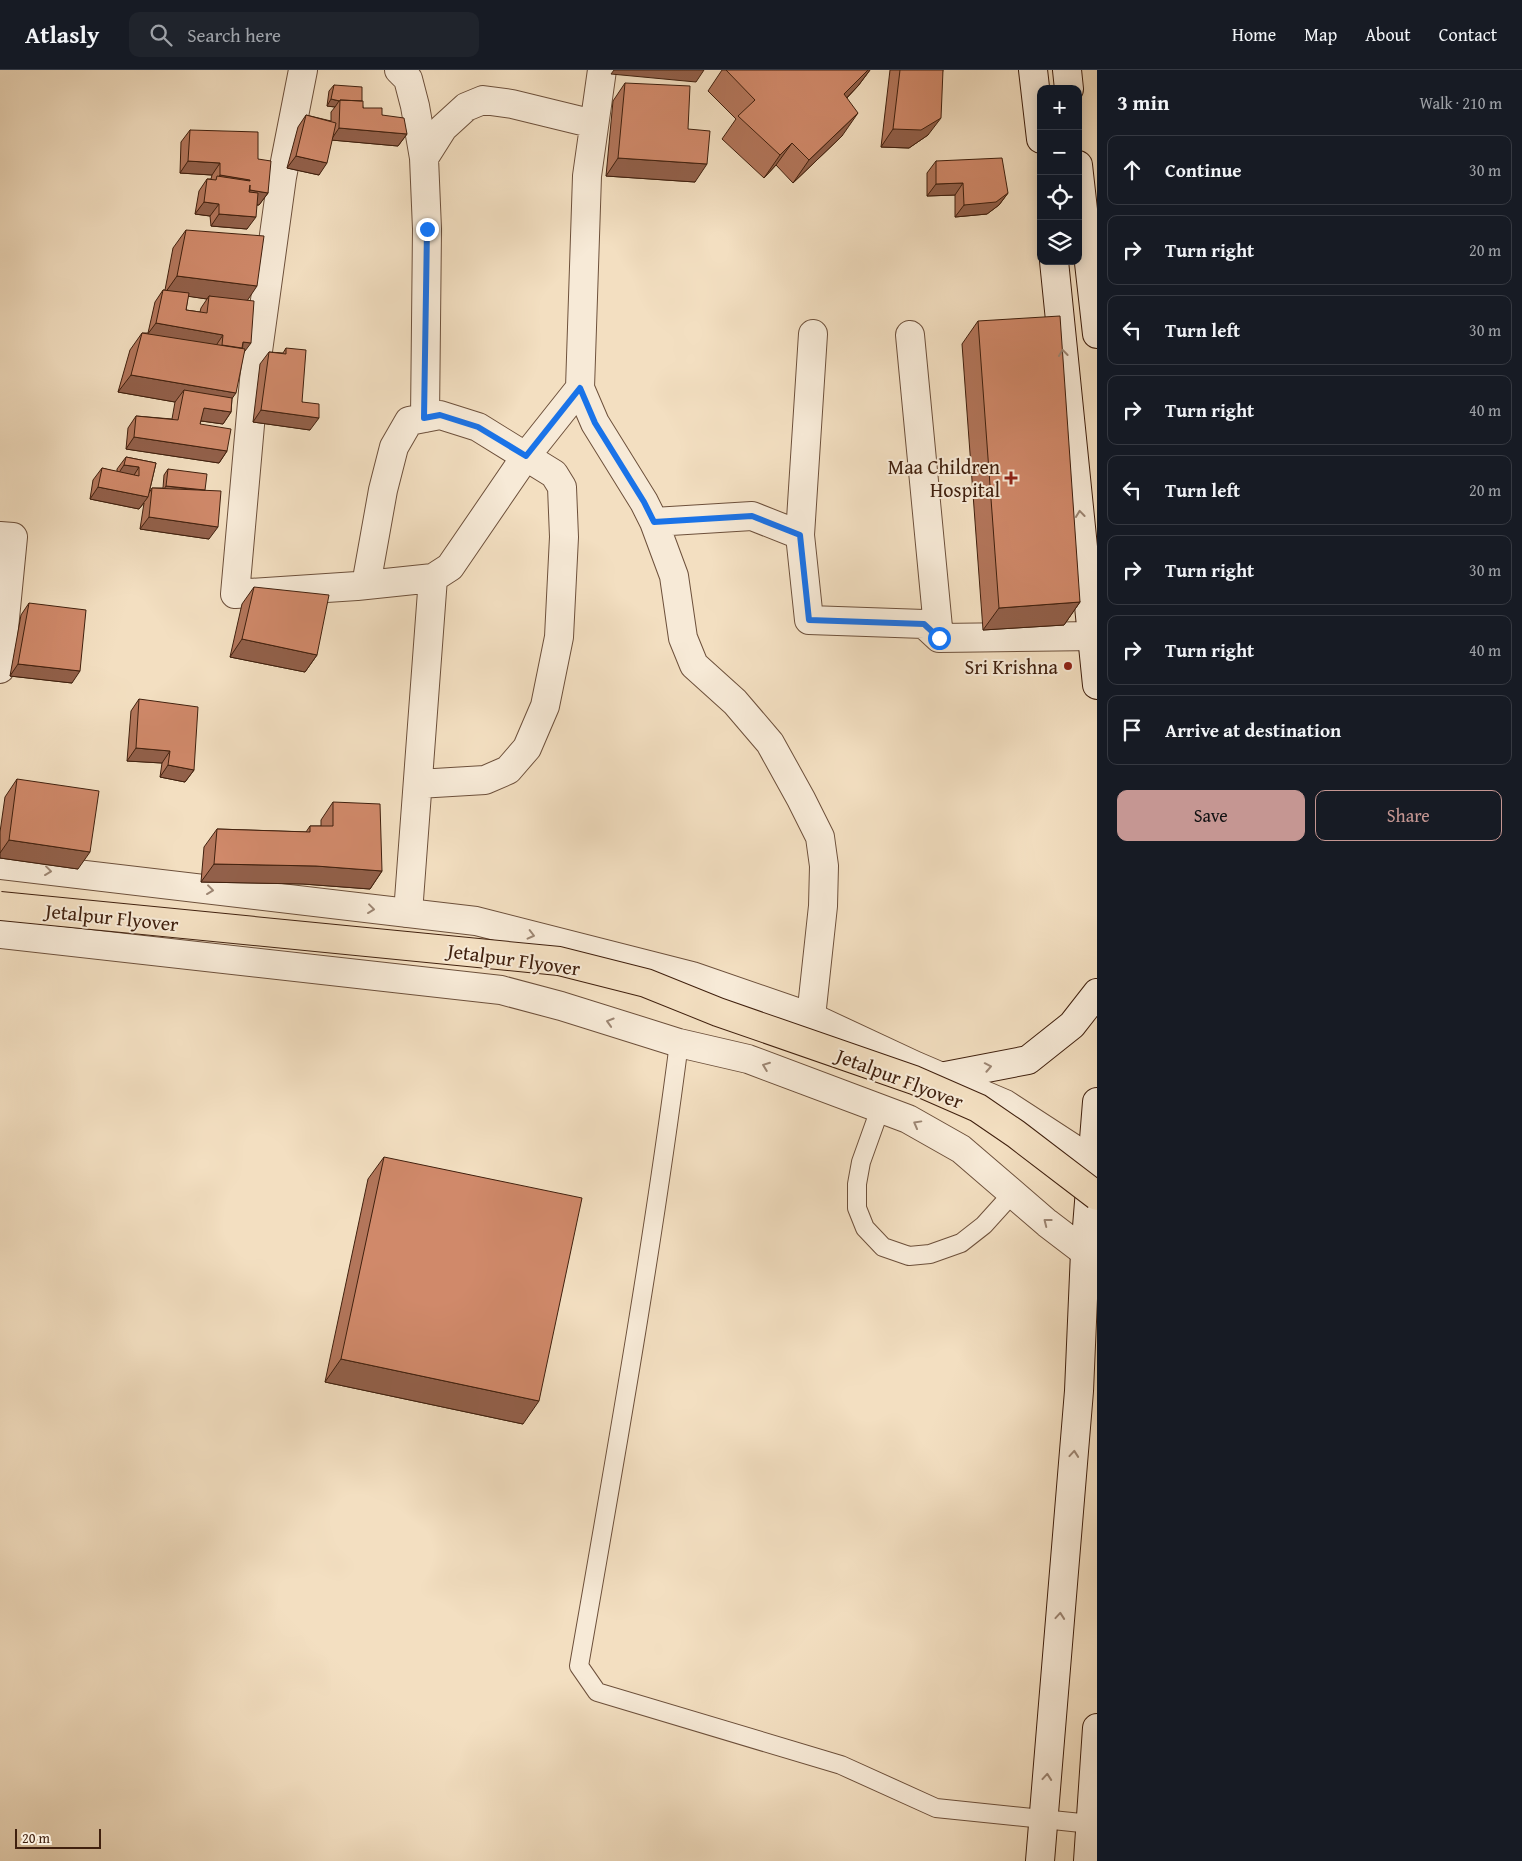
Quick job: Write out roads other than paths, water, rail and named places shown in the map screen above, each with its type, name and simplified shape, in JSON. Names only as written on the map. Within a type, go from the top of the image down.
[{"type":"main road","name":"Jetalpur Flyover","points":[[0,906],[559,961],[646,983],[718,1012],[914,1080],[978,1108],[1016,1134],[1097,1196]]},
{"type":"street","points":[[303,70],[282,177],[254,380],[235,594],[366,585],[433,578],[450,567],[526,456],[580,388]]},
{"type":"street","points":[[399,70],[408,79],[415,106],[424,158],[427,229],[424,418]]},
{"type":"street","points":[[602,70],[587,176],[580,388],[595,423],[644,502],[654,522],[674,576],[682,638],[694,665],[735,702],[770,743],[820,837],[824,866],[823,906],[811,1017]]},
{"type":"street","points":[[1033,70],[1040,130]]},
{"type":"street","points":[[1066,70],[1068,85]]},
{"type":"street","points":[[424,158],[443,128],[466,107],[483,100],[512,104],[594,124]]},
{"type":"street","points":[[1079,175],[1081,220]]},
{"type":"street","points":[[1082,236],[1097,334]]},
{"type":"street","points":[[1054,265],[1095,636],[1097,685]]},
{"type":"street","points":[[814,334],[800,535],[809,620],[924,624],[939,638],[1095,636]]},
{"type":"street","points":[[910,335],[939,638]]},
{"type":"street","points":[[366,585],[383,490],[394,447],[409,421],[440,415],[478,427],[554,474],[562,487],[564,537],[559,637],[545,706],[527,748],[508,770],[485,780],[418,784]]},
{"type":"street","points":[[654,522],[752,516],[800,535]]},
{"type":"street","points":[[0,536],[13,537],[0,669]]},
{"type":"street","points":[[408,913],[433,578]]},
{"type":"street","points":[[0,865],[476,921],[692,976],[811,1017],[1005,1104],[1095,1163]]},
{"type":"street","points":[[0,934],[501,990],[561,1006],[679,1044],[748,1059],[908,1119],[961,1149],[1012,1194],[1091,1254]]},
{"type":"street","points":[[940,1076],[1028,1060],[1072,1025],[1097,994]]},
{"type":"street","points":[[1040,1861],[1091,1254],[1097,1102]]},
{"type":"street","points":[[1088,1861],[1097,1728]]},
{"type":"lane","points":[[679,1044],[663,1168],[635,1349],[579,1666],[597,1692],[841,1765],[936,1808],[1092,1824]]},
{"type":"lane","points":[[880,1109],[861,1162],[857,1184],[857,1208],[865,1228],[882,1247],[909,1256],[930,1254],[961,1243],[984,1225],[1012,1194]]},
{"type":"place","name":"Maa Children Hospital","points":[[1011,478]]},
{"type":"place","name":"Sri Krishna","points":[[1068,666]]}]
